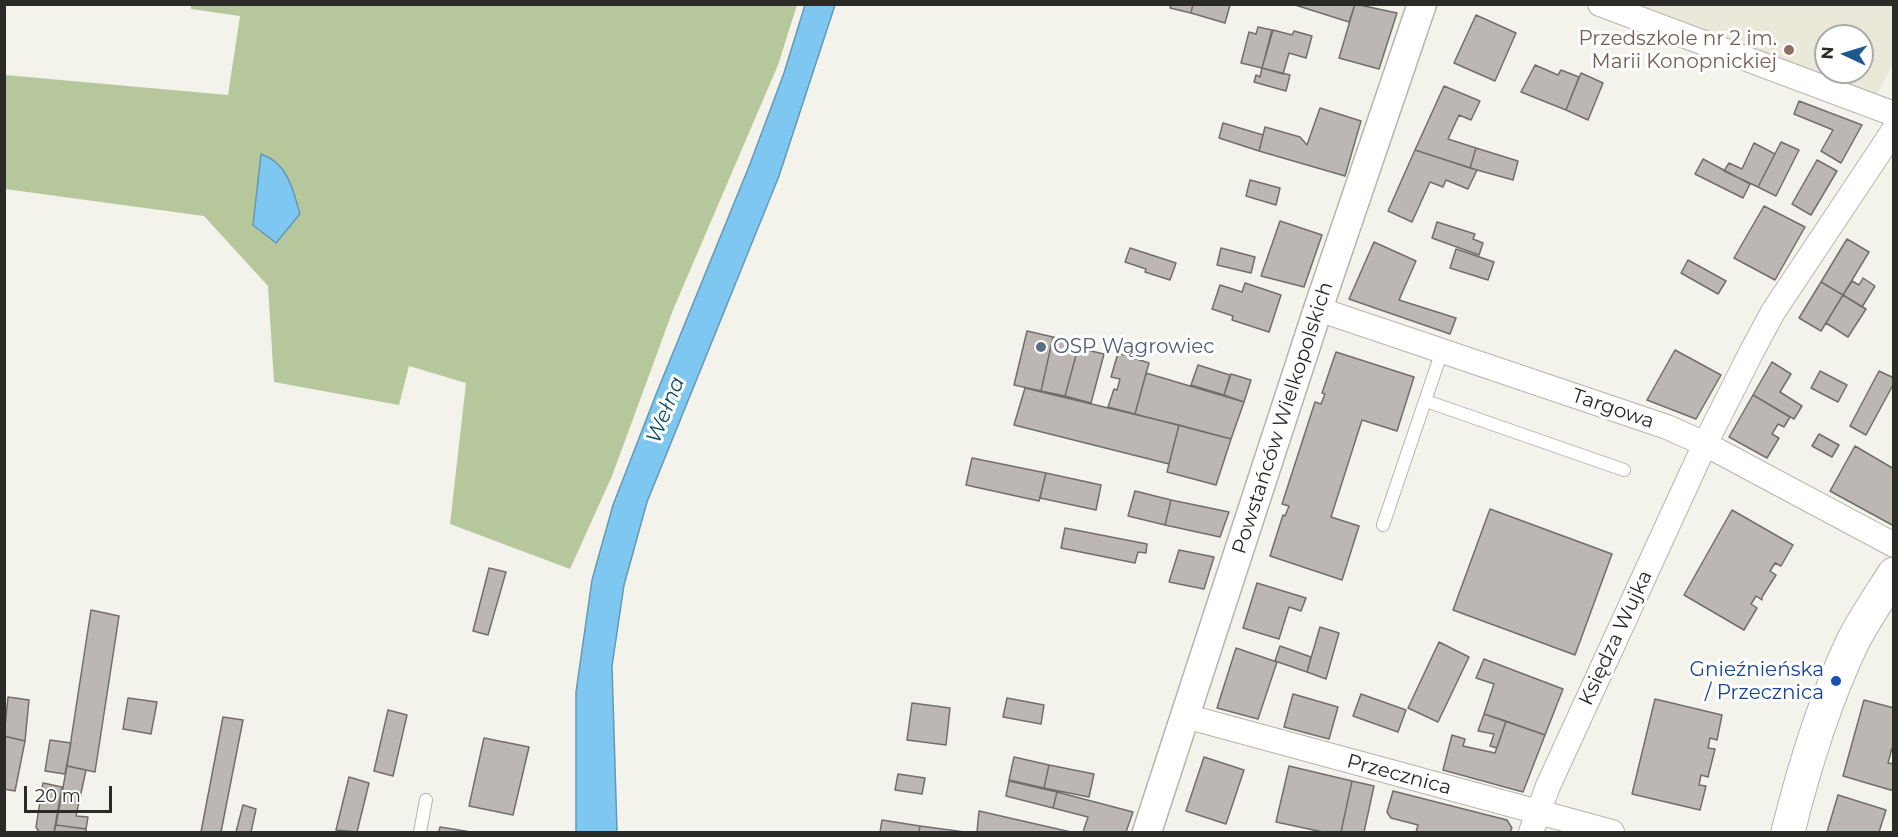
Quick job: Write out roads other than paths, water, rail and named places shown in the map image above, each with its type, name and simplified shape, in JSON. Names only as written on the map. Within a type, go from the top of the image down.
[{"type":"main road","points":[[1788,832],[1818,730],[1836,681],[1854,640],[1893,574]]},
{"type":"street","name":"Powstańców Wielkopolskich","points":[[1147,832],[1318,309],[1422,4]]},
{"type":"street","points":[[1600,4],[1893,114]]},
{"type":"street","name":"Księdza Wujka","points":[[1535,823],[1548,786],[1705,444],[1773,312],[1893,130]]},
{"type":"street","name":"Targowa","points":[[1318,309],[1667,427],[1705,444],[1893,545]]},
{"type":"street","name":"Przecznica","points":[[1185,716],[1535,823],[1612,832]]},
{"type":"lane","points":[[1383,525],[1442,351]]},
{"type":"lane","points":[[1426,401],[1624,470]]},
{"type":"lane","points":[[420,832],[426,800]]},
{"type":"water","name":"Wełna","points":[[805,5],[835,5],[779,176],[647,502],[624,585],[612,666],[617,832],[576,832],[576,692],[592,580],[613,505],[750,164],[784,73]]},
{"type":"water","points":[[261,154],[278,164],[288,178],[300,214],[276,243],[253,225]]},
{"type":"place","name":"Przedszkole nr 2 im. Marii Konopnickiej","points":[[1789,50]]},
{"type":"place","name":"OSP Wągrowiec","points":[[1041,347]]},
{"type":"place","name":"Gnieźnieńska / Przecznica","points":[[1836,681]]}]
